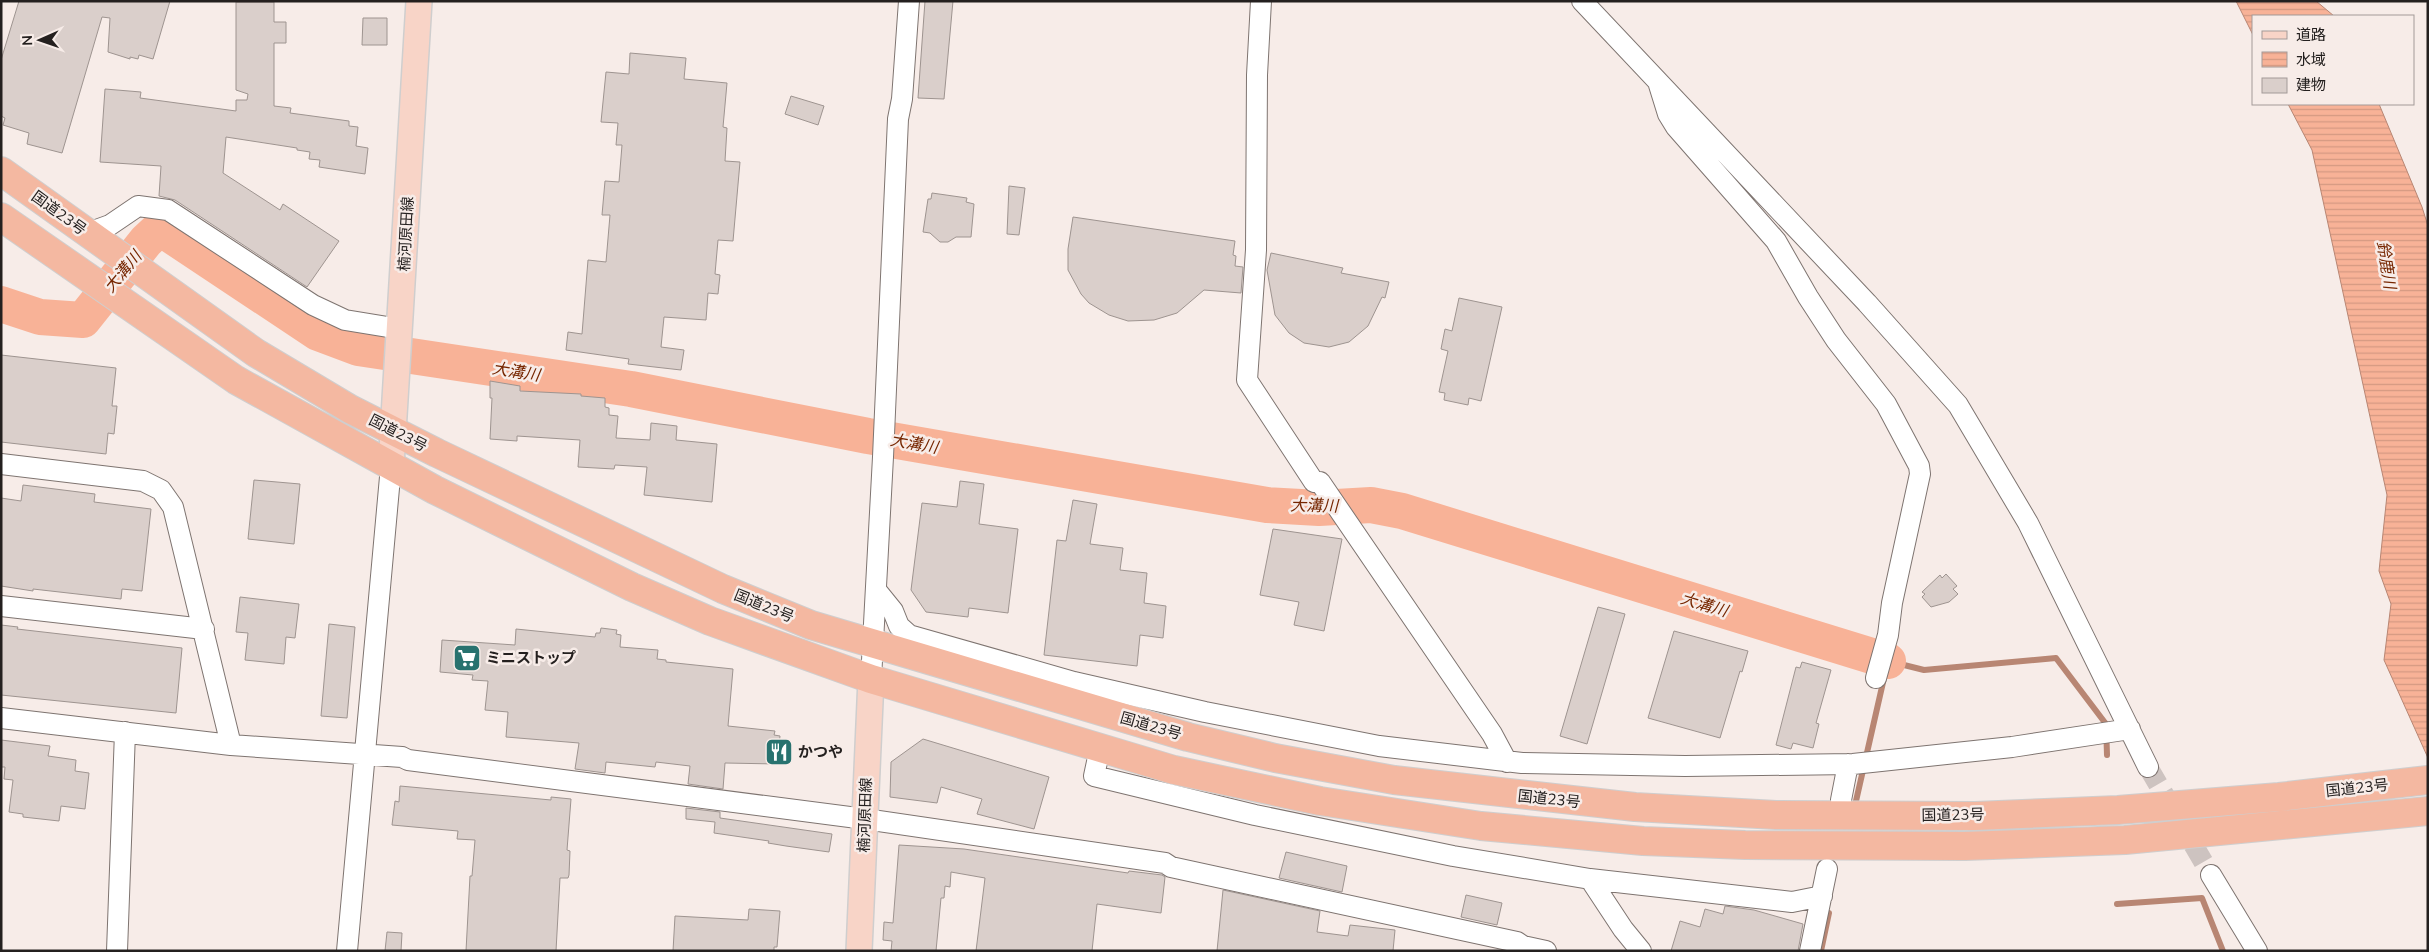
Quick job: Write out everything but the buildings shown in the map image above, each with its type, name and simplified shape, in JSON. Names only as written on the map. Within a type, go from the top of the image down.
[{"type":"highway","name":"国道23号","points":[[1,171],[256,353],[350,409],[437,453],[723,589],[811,625],[873,645],[1188,737],[1275,758],[1394,780],[1635,808],[1776,816],[1975,816],[2118,810],[2279,797],[2428,780]]},
{"type":"highway","name":"国道23号","points":[[1,217],[236,380],[391,466],[632,587],[710,621],[871,679],[1174,770],[1320,801],[1397,814],[1550,834],[1643,841],[1836,847],[1965,846],[2125,840],[2428,811]]},
{"type":"main road","name":"楠河原田線","points":[[391,466],[419,1]]},
{"type":"main road","name":"楠河原田線","points":[[859,951],[871,679]]},
{"type":"street","points":[[871,679],[884,452],[898,119],[902,99],[909,1]]},
{"type":"street","points":[[1261,1],[1257,75],[1256,250],[1247,380],[1492,734],[1507,762]]},
{"type":"street","points":[[1582,1],[1867,303],[1958,405],[2028,523],[2125,730],[2148,767]]},
{"type":"street","points":[[1657,81],[1668,114],[1676,128],[1776,241],[1808,297],[1836,340],[1886,404],[1920,466],[1920,474],[1886,640],[1877,675]]},
{"type":"street","points":[[88,233],[110,224],[138,206],[168,210],[313,305],[345,320],[400,332]]},
{"type":"street","points":[[1,464],[143,481],[161,490],[174,507],[231,744]]},
{"type":"street","points":[[347,951],[391,466]]},
{"type":"street","points":[[876,590],[893,611],[898,626],[909,635],[1074,682],[1206,712],[1379,746],[1507,762],[1685,766],[1851,764],[2012,747],[2125,730]]},
{"type":"street","points":[[1,606],[204,629]]},
{"type":"street","points":[[1,718],[231,744],[402,757],[408,760],[865,819],[1165,864],[1171,868],[1517,942],[1523,946],[1546,951]]},
{"type":"street","points":[[117,951],[125,732]]},
{"type":"street","points":[[1100,748],[1094,776],[1110,781],[1265,817],[1453,856],[1590,879],[1792,902],[1822,896]]},
{"type":"street","points":[[1840,800],[1851,764]]},
{"type":"street","points":[[1810,951],[1826,869]]},
{"type":"street","points":[[2211,875],[2257,951]]},
{"type":"street","points":[[1590,879],[1622,929],[1641,951]]},
{"type":"water","points":[[2236,1],[2316,1],[2333,15],[2252,15],[2252,33]]},
{"type":"water","name":"鈴鹿川","points":[[2289,105],[2379,105],[2422,207],[2428,226],[2428,758],[2384,660],[2391,604],[2379,571],[2387,495],[2312,150]]},
{"type":"waterway","name":"大溝川","points":[[1,304],[40,317],[83,320],[146,241],[160,228],[318,333],[358,348],[631,389],[868,436],[1267,505],[1319,508],[1371,505],[1402,511],[1888,661]]},
{"type":"waterway","points":[[1887,666],[1888,661],[1924,670],[2056,658],[2106,724],[2107,755]]},
{"type":"waterway","points":[[1856,801],[1884,678]]},
{"type":"waterway","points":[[2117,904],[2202,898],[2223,951]]},
{"type":"waterway","points":[[1821,951],[1829,913]]},
{"type":"tunnel","points":[[2148,767],[2211,875]]},
{"type":"place","name":"ミニストップ","points":[[467,658]]},
{"type":"place","name":"かつや","points":[[779,752]]}]
